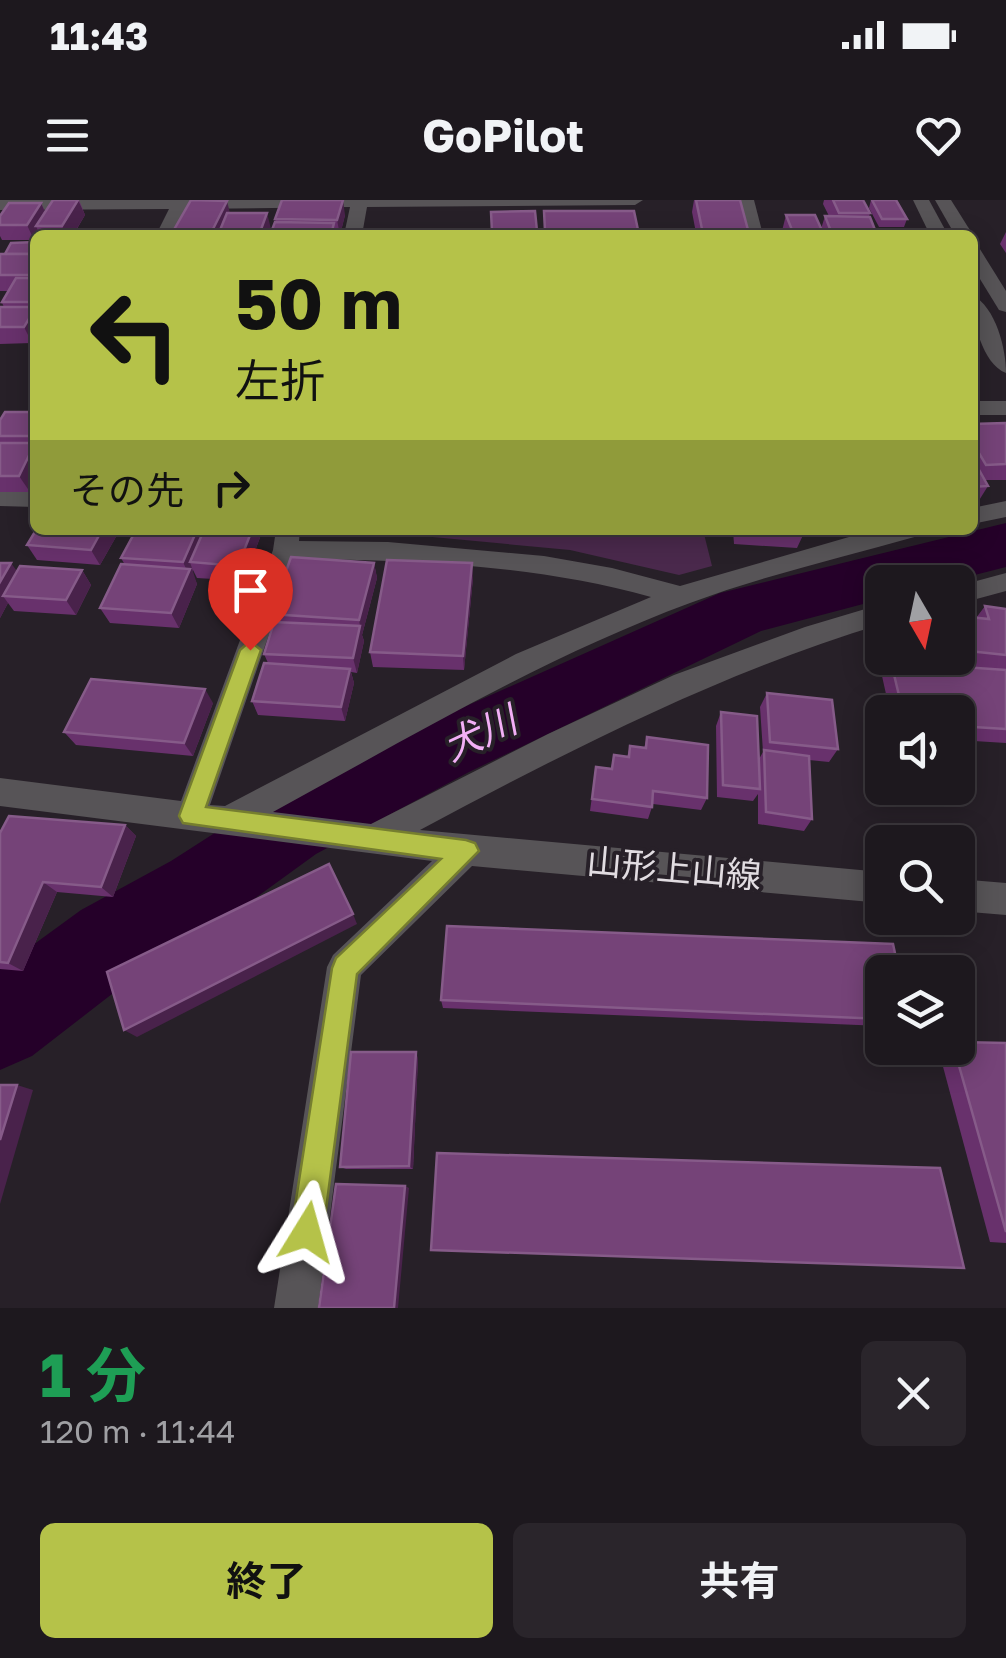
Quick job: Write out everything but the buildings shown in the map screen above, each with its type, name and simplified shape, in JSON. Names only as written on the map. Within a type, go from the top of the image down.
[{"type":"street","points":[[3,205],[636,200]]},
{"type":"street","points":[[746,200],[753,230]]},
{"type":"street","points":[[920,200],[935,230]]},
{"type":"street","points":[[943,200],[961,230]]},
{"type":"street","points":[[354,230],[360,202]]},
{"type":"street","points":[[167,230],[179,206]]},
{"type":"street","points":[[978,260],[1006,306]]},
{"type":"street","points":[[978,312],[1006,366]]},
{"type":"street","points":[[978,408],[1006,408]]},
{"type":"street","points":[[0,498],[30,500]]},
{"type":"street","points":[[978,515],[1006,508]]},
{"type":"street","points":[[229,820],[526,662],[827,539],[863,535]]},
{"type":"street","points":[[191,816],[287,540],[544,565],[680,596]]},
{"type":"street","points":[[975,590],[1006,582]]},
{"type":"street","points":[[372,840],[572,735],[719,666],[865,619]]},
{"type":"street","name":"山形上山線","points":[[2,796],[466,851],[865,886]]},
{"type":"street","points":[[296,1308],[345,968],[466,851]]},
{"type":"street","points":[[975,896],[1006,899]]},
{"type":"shaded area","points":[[411,535],[704,535],[712,566],[679,575],[570,550]]},
{"type":"waterway","name":"犬川","points":[[0,1024],[112,940],[200,889],[288,829],[443,750],[743,611],[1006,545]]},
{"type":"route","points":[[250,650],[191,816],[466,851],[345,968],[307,1232]]}]
